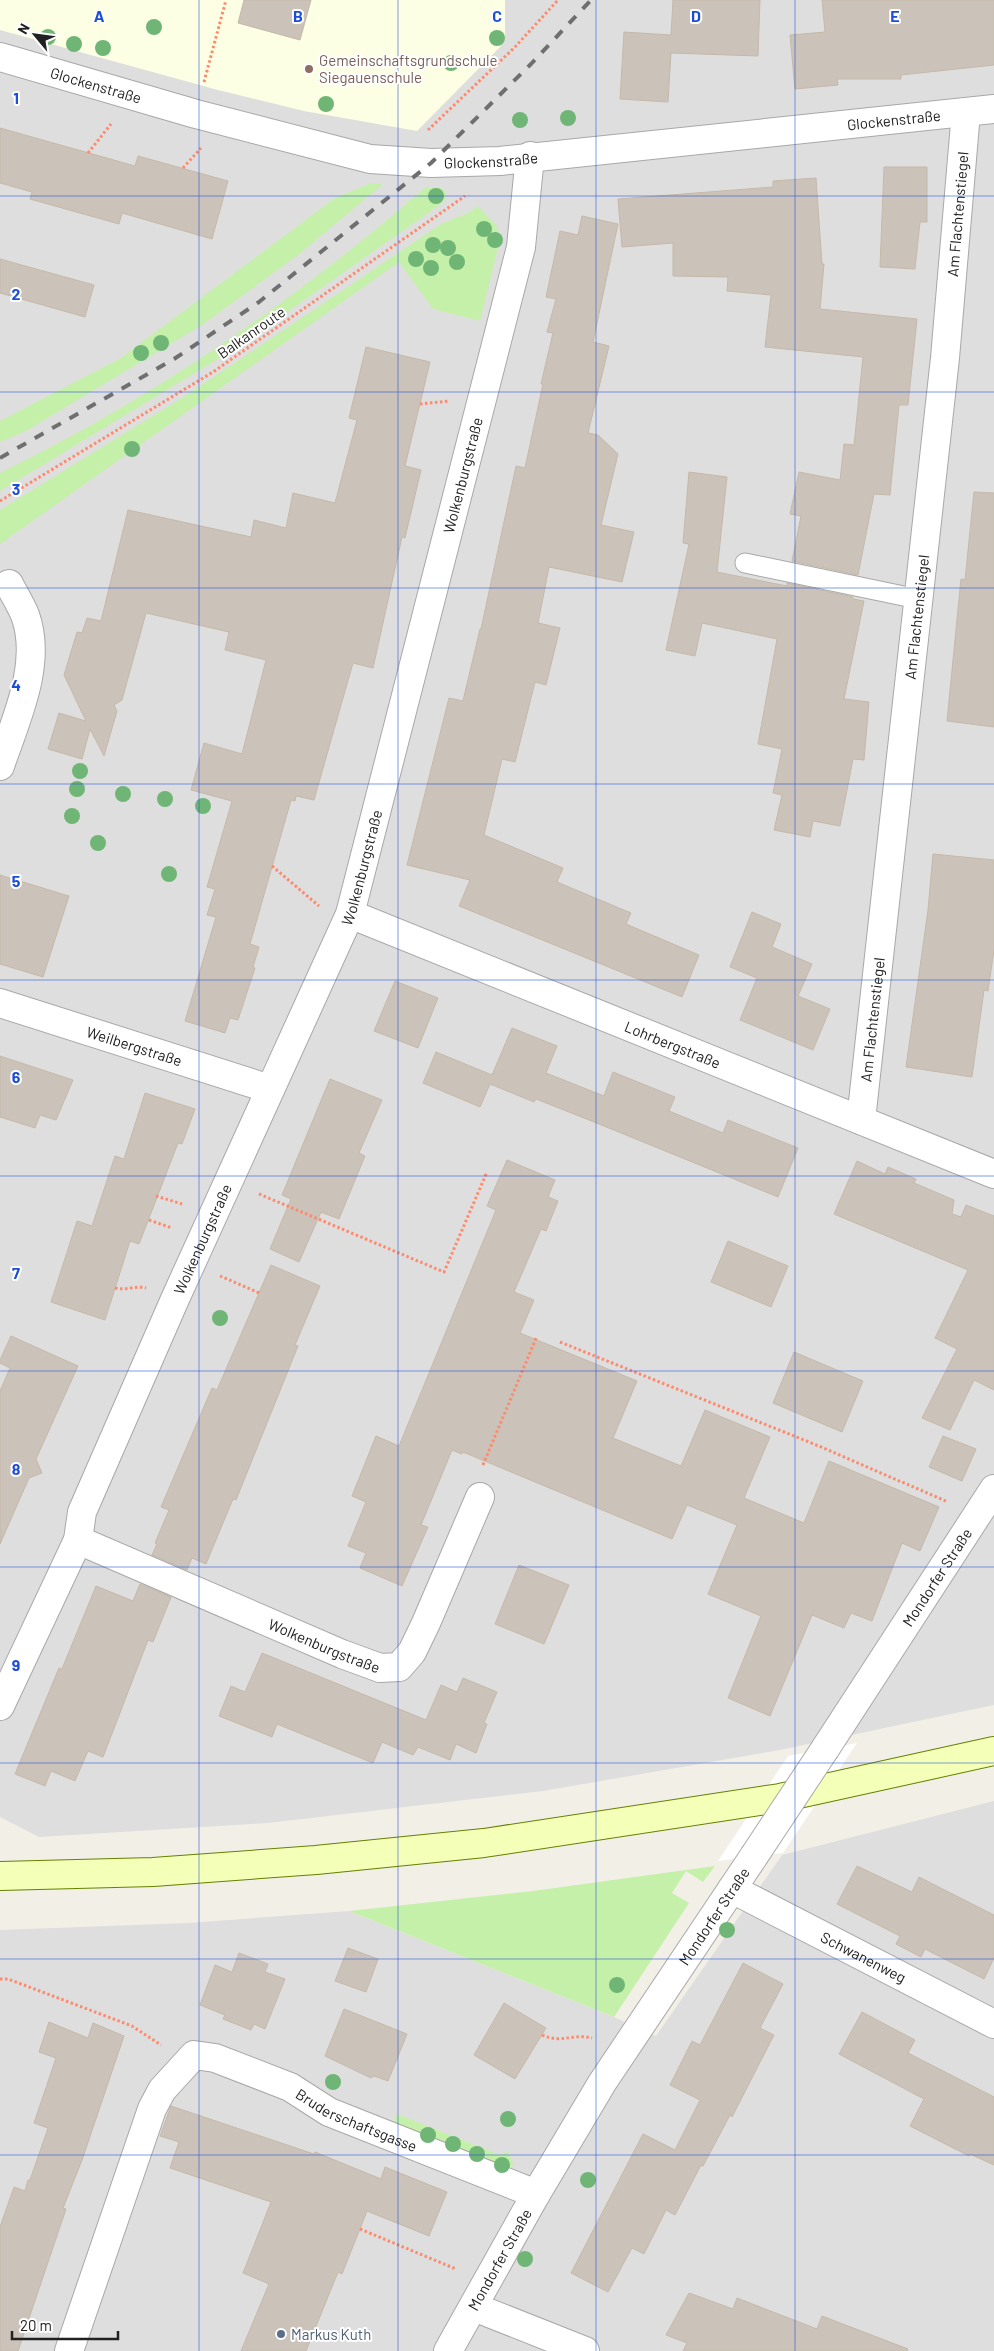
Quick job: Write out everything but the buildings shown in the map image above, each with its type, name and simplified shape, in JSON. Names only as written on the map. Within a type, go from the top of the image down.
[{"type":"main road","points":[[0,1876],[153,1872],[316,1860],[484,1843],[780,1798],[994,1751]]},
{"type":"street","name":"Glockenstraße","points":[[0,57],[196,114],[363,157],[400,162],[500,161],[530,156],[994,109]]},
{"type":"street","name":"Am Flachtenstiegel","points":[[861,1120],[945,358],[966,112]]},
{"type":"street","name":"Wolkenburgstraße","points":[[0,1706],[78,1540],[82,1512],[228,1181],[347,920],[521,247],[530,156]]},
{"type":"street","points":[[0,766],[24,692],[31,658],[26,616],[9,584]]},
{"type":"street","name":"Lohrbergstraße","points":[[347,920],[861,1120],[994,1174]]},
{"type":"street","name":"Weilbergstraße","points":[[0,1003],[270,1089]]},
{"type":"street","name":"Mondorfer Straße","points":[[448,2351],[536,2194],[621,2055],[825,1749],[994,1489]]},
{"type":"street","name":"Wolkenburgstraße","points":[[78,1540],[342,1654],[380,1668],[400,1667],[412,1652],[426,1623],[480,1497]]},
{"type":"street","name":"Schwanenweg","points":[[732,1889],[994,2024]]},
{"type":"street","name":"Bruderschaftsgasse","points":[[69,2351],[152,2109],[162,2090],[194,2055],[215,2058],[290,2087],[329,2112],[536,2194]]},
{"type":"street","points":[[480,2296],[585,2351]]},
{"type":"lane","points":[[745,563],[918,599]]},
{"type":"path","points":[[196,114],[226,0]]},
{"type":"path","points":[[400,162],[437,120],[516,47],[558,0]]},
{"type":"path","name":"Balkanroute","points":[[0,501],[213,372],[453,206],[482,183],[500,161]]},
{"type":"path","points":[[272,866],[347,920]]},
{"type":"path","points":[[228,1181],[444,1272],[486,1172]]},
{"type":"path","points":[[191,1264],[259,1293]]},
{"type":"path","points":[[480,1497],[478,1478],[537,1336]]},
{"type":"path","points":[[560,1342],[814,1444],[976,1516]]},
{"type":"path","points":[[0,1979],[8,1979],[132,2026],[155,2039],[181,2068]]},
{"type":"path","points":[[542,2035],[556,2040],[582,2036],[591,2038],[621,2055]]},
{"type":"path","points":[[360,2229],[440,2262],[480,2296]]},
{"type":"shaded area","points":[[0,0],[994,0],[994,1705],[780,1750],[543,1791],[268,1823],[39,1837],[0,1817]]},
{"type":"shaded area","name":"Gemeinschaftsgrundschule Siegauenschule","points":[[0,0],[505,0],[505,38],[500,47],[417,131],[304,111],[218,90],[0,30]]},
{"type":"shaded area","points":[[994,1801],[994,2351],[0,2351],[0,1930],[188,1923],[349,1911],[614,2017],[656,2036],[782,1855]]},
{"type":"green space","points":[[371,183],[383,184],[298,255],[202,325],[26,431],[0,442],[0,421],[121,358],[335,198]]},
{"type":"green space","points":[[426,187],[441,188],[445,191],[446,198],[441,204],[236,348],[0,491],[0,473],[57,444],[113,412],[222,344],[327,268]]},
{"type":"green space","points":[[478,206],[497,226],[500,240],[480,321],[433,309],[399,262],[0,544],[0,510],[190,393],[441,224],[468,213]]},
{"type":"green space","points":[[715,1866],[703,1882],[686,1871],[672,1893],[689,1903],[614,2017],[349,1911],[533,1891]]},
{"type":"green space","points":[[397,2114],[500,2155],[508,2151],[514,2166],[503,2167],[393,2123]]},
{"type":"pier","points":[[857,1743],[783,1853],[718,1861],[788,1756]]},
{"type":"railway","points":[[0,458],[174,359],[259,302],[431,163],[531,64],[591,0]]},
{"type":"place","name":"Gemeinschaftsgrundschule Siegauenschule","points":[[309,69]]},
{"type":"place","name":"Markus Kuth","points":[[281,2334]]}]
